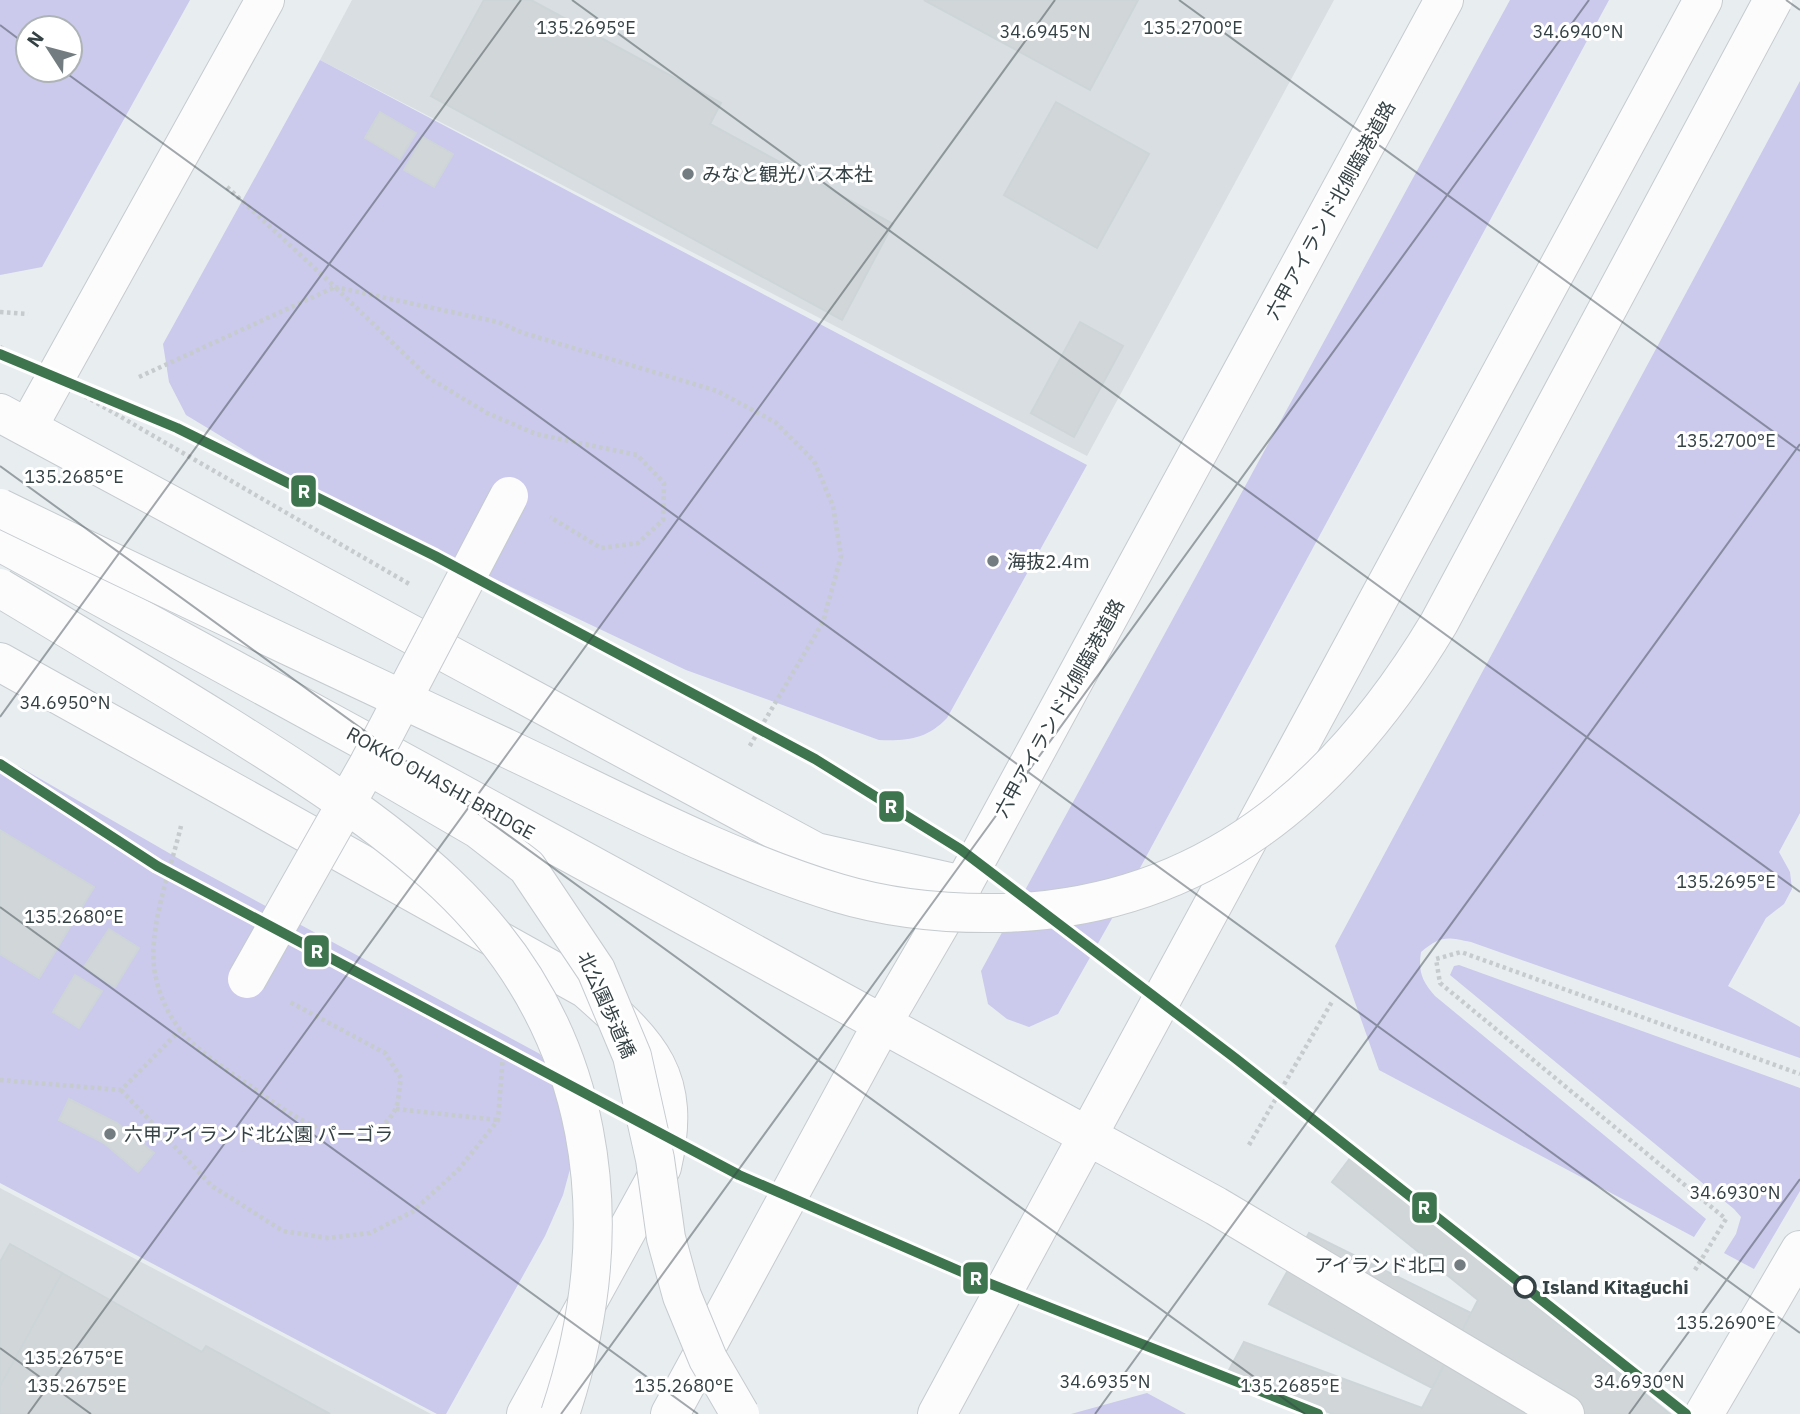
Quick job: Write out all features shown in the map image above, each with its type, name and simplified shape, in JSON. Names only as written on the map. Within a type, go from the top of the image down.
[{"type":"street","points":[[265,0],[14,420],[816,852],[963,885]]},
{"type":"street","name":"六甲アイランド北側臨港道路","points":[[670,1414],[882,1024],[963,885],[1444,0]]},
{"type":"street","points":[[937,1414],[1703,0]]},
{"type":"street","points":[[0,508],[697,837],[839,893],[906,909],[975,914],[1035,912],[1107,900],[1174,878],[1227,851],[1288,806],[1352,746],[1403,684],[1446,611],[1773,0]]},
{"type":"street","points":[[247,979],[368,765],[509,496]]},
{"type":"street","name":"ROKKO OHASHI BRIDGE","points":[[0,542],[1085,1137],[1216,1206],[1565,1414]]},
{"type":"street","points":[[0,588],[203,711],[327,791],[397,842],[447,885],[498,944],[557,1042],[579,1103],[590,1157],[595,1222],[591,1289],[576,1364],[559,1414]]},
{"type":"street","points":[[0,662],[586,989],[629,1026],[652,1054],[663,1079],[666,1107],[668,1139],[662,1167],[526,1414]]},
{"type":"street","name":"北公園歩道橋","points":[[368,765],[478,829],[527,867],[596,970],[632,1056],[655,1159],[666,1238],[682,1296],[708,1359],[740,1414]]},
{"type":"street","points":[[1704,1414],[1800,1250]]},
{"type":"path","points":[[227,187],[335,286],[429,378],[487,413],[536,434],[637,455],[664,483],[663,520],[638,543],[601,548],[509,496]]},
{"type":"path","points":[[139,377],[335,286],[498,322],[523,333],[717,391],[775,422],[814,461],[833,506],[841,556],[823,622],[748,749]]},
{"type":"path","points":[[0,312],[28,314]]},
{"type":"path","points":[[0,348],[452,608]]},
{"type":"path","points":[[181,826],[154,937],[155,976],[167,1012],[180,1030],[217,1063],[304,1124],[348,1137],[376,1130],[396,1109],[401,1078],[385,1053],[247,979]]},
{"type":"path","points":[[1695,1270],[1726,1219],[1440,983],[1436,959],[1461,952],[1800,1074]]},
{"type":"path","points":[[1249,1145],[1333,1000]]},
{"type":"path","points":[[121,1090],[180,1030]]},
{"type":"path","points":[[0,1080],[121,1090],[212,1186],[283,1231],[328,1238],[370,1233],[412,1212],[459,1169],[498,1120],[504,1038]]},
{"type":"path","points":[[396,1109],[498,1120]]},
{"type":"shaded area","points":[[0,0],[190,0],[42,267],[0,275]]},
{"type":"shaded area","points":[[352,0],[1334,0],[1087,456],[320,60]]},
{"type":"shaded area","points":[[1510,0],[1609,0],[1127,892],[1058,1014],[1029,1027],[1007,1019],[988,1004],[981,971]]},
{"type":"shaded area","points":[[320,60],[1087,465],[947,718],[940,725],[916,737],[879,740],[686,670],[322,497],[186,415],[169,382],[163,344]]},
{"type":"shaded area","points":[[1800,81],[1800,813],[1779,852],[1790,872],[1792,889],[1784,904],[1766,918],[1728,986],[1800,1027],[1800,1058],[1471,942],[1450,938],[1439,940],[1421,952],[1420,959],[1422,976],[1435,996],[1706,1219],[1694,1237],[1379,1070],[1335,946]]},
{"type":"shaded area","points":[[18,766],[188,864],[540,1054],[568,1101],[573,1158],[563,1195],[545,1236],[446,1414],[437,1414],[0,1183],[0,770]]},
{"type":"shaded area","points":[[1459,965],[1800,1088],[1800,1191],[1754,1269],[1724,1253],[1736,1234],[1741,1217],[1734,1209],[1450,975],[1454,966]]},
{"type":"shaded area","points":[[0,1188],[431,1414],[0,1414]]},
{"type":"shaded area","points":[[1147,1393],[1186,1414],[1071,1414]]},
{"type":"building","name":"みなと観光バス本社","points":[[484,0],[531,0],[721,103],[710,124],[893,224],[842,320],[431,96]]},
{"type":"building","points":[[924,0],[1138,0],[1090,90]]},
{"type":"building","points":[[1056,102],[1149,154],[1097,248],[1004,195]]},
{"type":"building","points":[[380,112],[416,133],[400,159],[365,138]]},
{"type":"building","points":[[423,137],[453,154],[434,187],[404,170]]},
{"type":"building","points":[[1080,322],[1123,346],[1074,437],[1031,413]]},
{"type":"building","points":[[0,830],[94,887],[39,978],[0,954]]},
{"type":"building","points":[[109,929],[139,948],[115,987],[84,967]]},
{"type":"building","points":[[75,975],[102,991],[79,1028],[53,1012]]},
{"type":"building","name":"六甲アイランド北公園 パーゴラ","points":[[69,1099],[117,1123],[154,1153],[138,1172],[104,1143],[59,1120]]},
{"type":"building","name":"アイランド北口","points":[[1351,1157],[1670,1414],[1333,1414],[1228,1372],[1244,1342],[1422,1408],[1478,1300],[1332,1182]]},
{"type":"building","points":[[1309,1233],[1471,1313],[1432,1388],[1269,1304]]},
{"type":"building","points":[[10,1244],[62,1273],[0,1386],[0,1262]]},
{"type":"building","points":[[62,1273],[202,1352],[206,1346],[330,1414],[0,1414],[0,1386]]},
{"type":"transit line","name":"R","points":[[0,354],[177,428],[435,556],[815,759],[960,849],[1235,1058],[1686,1414]]},
{"type":"transit line","name":"R","points":[[0,764],[157,866],[739,1175],[978,1279],[1318,1414]]},
{"type":"place","name":"みなと観光バス本社","points":[[688,174]]},
{"type":"place","name":"海抜2.4m","points":[[993,561]]},
{"type":"place","name":"六甲アイランド北公園 パーゴラ","points":[[110,1134]]},
{"type":"place","name":"アイランド北口","points":[[1460,1265]]},
{"type":"place","name":"Island Kitaguchi","points":[[1525,1287]]}]
